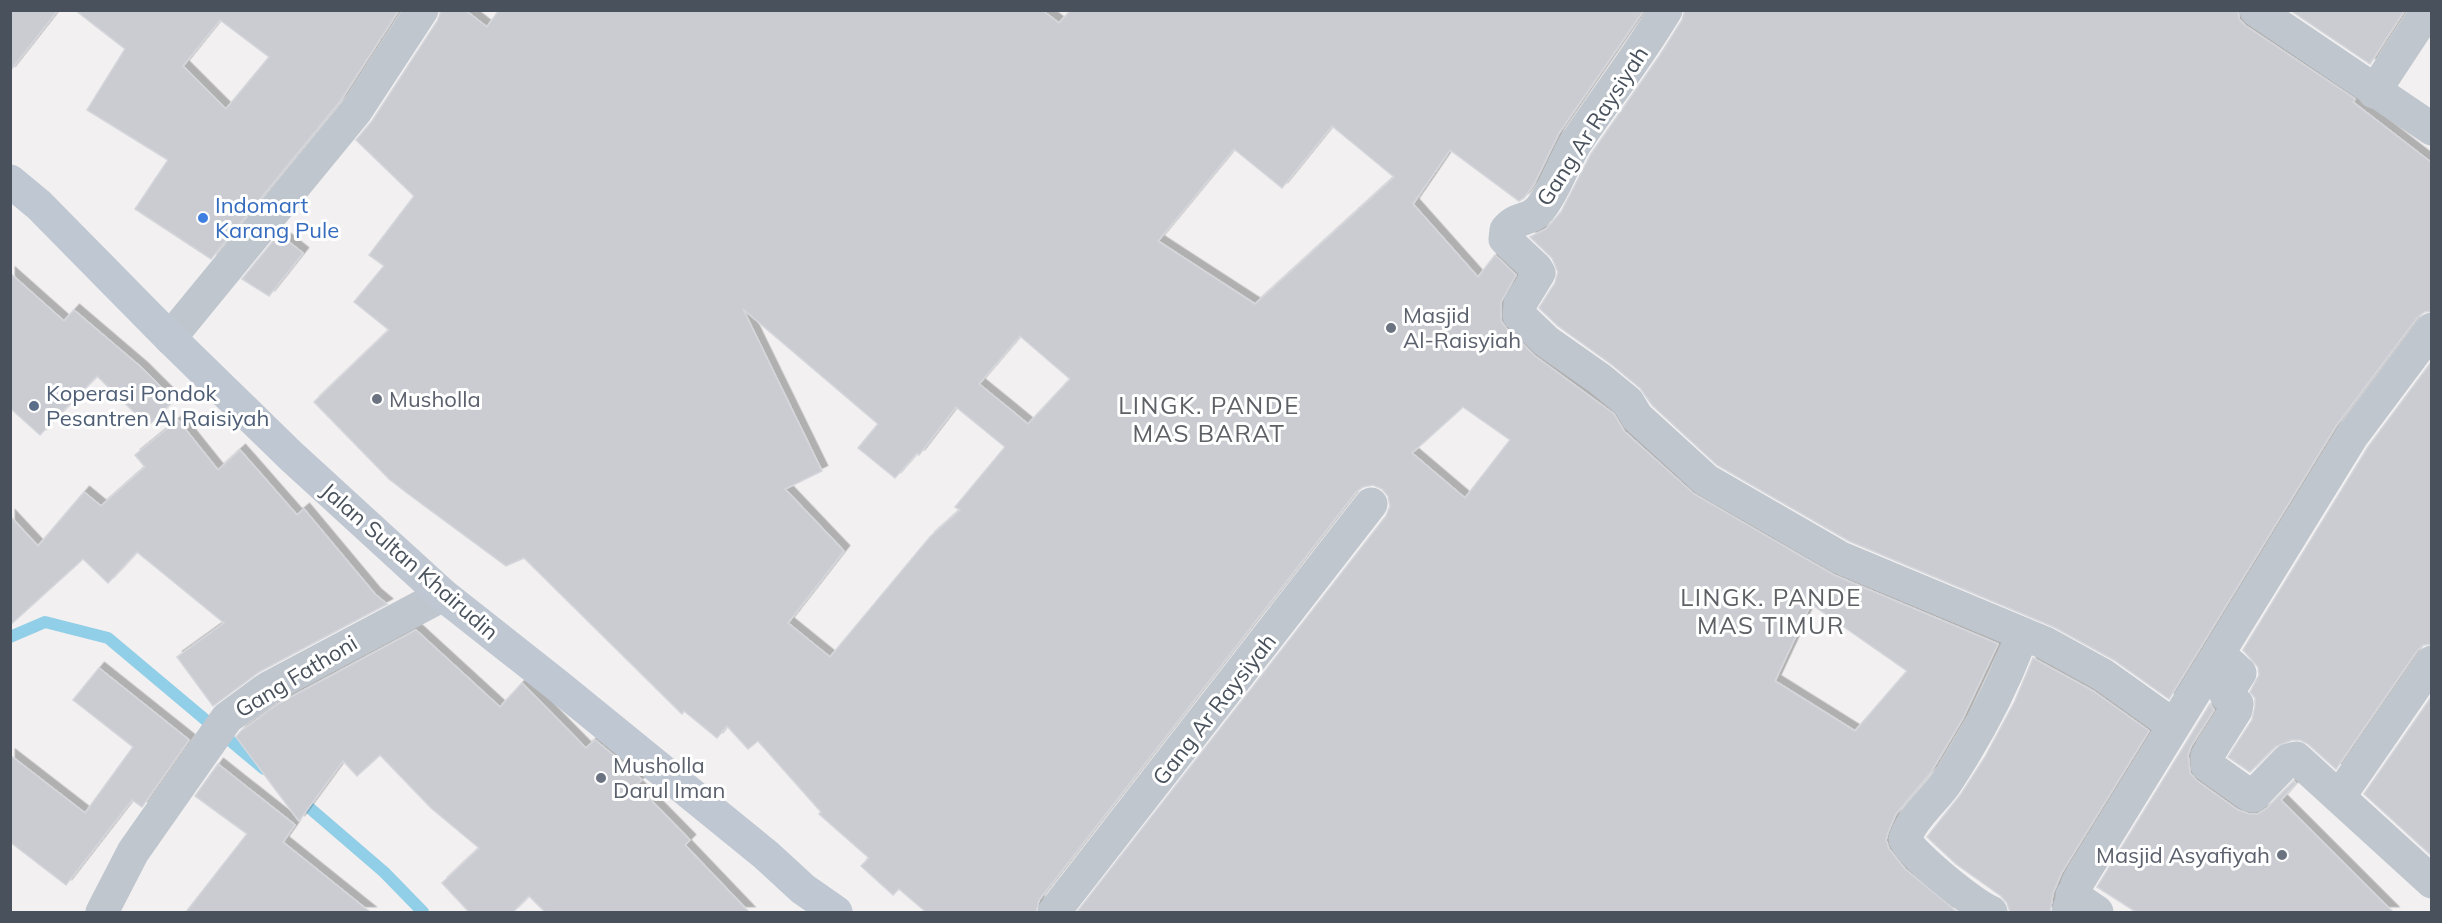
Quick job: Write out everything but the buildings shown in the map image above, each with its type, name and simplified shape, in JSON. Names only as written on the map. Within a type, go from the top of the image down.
[{"type":"main road","name":"Jalan Sultan Khairudin","points":[[10,181],[39,205],[291,456],[443,595],[575,699],[803,888],[836,912]]},
{"type":"street","points":[[170,338],[356,111],[422,10]]},
{"type":"street","name":"Gang Ar Raysiyah","points":[[1666,10],[1573,147],[1558,181],[1539,210],[1527,219],[1516,220],[1510,224],[1504,234],[1505,239],[1539,273],[1518,310],[1519,315],[1546,341],[1628,402],[1637,417],[1706,480],[1841,558],[2022,635]]},
{"type":"street","points":[[2256,10],[2374,92],[2432,129]]},
{"type":"street","points":[[2374,92],[2428,10]]},
{"type":"street","points":[[2079,901],[2173,725],[2352,436],[2432,329]]},
{"type":"street","name":"Gang Ar Raysiyah","points":[[1054,912],[1371,504]]},
{"type":"street","name":"Gang Fathoni","points":[[102,912],[133,852],[227,718],[268,688],[443,595]]},
{"type":"street","points":[[1991,912],[1979,907],[1962,894],[1905,842],[1905,839],[1946,782],[1983,723],[2009,669],[2022,635],[2045,643],[2103,675],[2173,725]]},
{"type":"street","points":[[2339,797],[2432,662]]},
{"type":"street","points":[[2213,663],[2223,670],[2230,664],[2240,673],[2226,695],[2236,704],[2236,710],[2207,756],[2207,765],[2248,795],[2253,796],[2288,760],[2296,758],[2432,882]]},
{"type":"waterway","points":[[10,637],[45,622],[108,638],[264,769]]},
{"type":"waterway","points":[[298,798],[384,872],[423,912]]},
{"type":"place","name":"Indomart Karang Pule","points":[[203,218]]},
{"type":"place","name":"Masjid Al-Raisyiah","points":[[1391,328]]},
{"type":"place","name":"Musholla","points":[[377,399]]},
{"type":"place","name":"Koperasi Pondok Pesantren Al Raisiyah","points":[[34,406]]},
{"type":"place","name":"Musholla Darul Iman","points":[[601,778]]},
{"type":"place","name":"Masjid Asyafiyah","points":[[2282,855]]},
{"type":"district","name":"LINGK. PANDE MAS BARAT","points":[[1209,419]]},
{"type":"district","name":"LINGK. PANDE MAS TIMUR","points":[[1771,611]]}]
